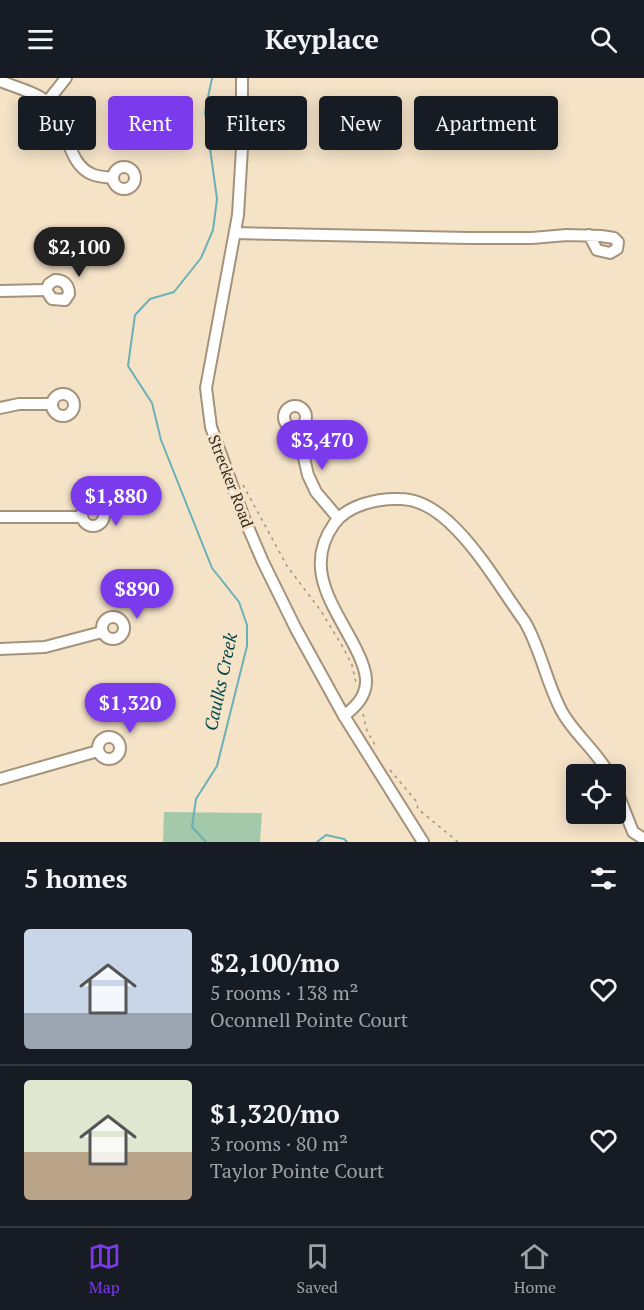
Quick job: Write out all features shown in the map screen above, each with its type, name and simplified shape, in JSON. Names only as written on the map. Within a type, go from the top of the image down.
[{"type":"street","points":[[52,96],[66,78]]},
{"type":"street","name":"Strecker Road","points":[[242,78],[242,148],[235,233],[206,388],[211,426],[228,478],[263,562],[296,629],[344,716],[423,842]]},
{"type":"street","points":[[0,81],[37,96]]},
{"type":"street","points":[[73,150],[79,164],[94,175],[113,178]]},
{"type":"street","points":[[235,233],[469,238],[589,235]]},
{"type":"street","points":[[0,291],[46,290]]},
{"type":"street","points":[[0,408],[19,404],[51,404]]},
{"type":"street","points":[[297,428],[308,475],[316,492],[338,518]]},
{"type":"street","points":[[344,716],[360,702],[367,682],[364,668],[325,588],[320,572],[320,552],[326,536],[338,518],[369,502],[403,499],[432,508],[448,520],[462,536],[533,635],[548,682],[562,712],[604,764]]},
{"type":"street","points":[[0,517],[82,517]]},
{"type":"street","points":[[0,649],[45,647],[102,632]]},
{"type":"street","points":[[0,778],[98,751]]},
{"type":"street","points":[[626,814],[633,832],[642,840]]},
{"type":"path","points":[[243,484],[287,566],[321,610],[344,650],[356,683]]},
{"type":"path","points":[[360,702],[367,731],[375,746]]},
{"type":"path","points":[[388,766],[416,801],[418,809],[459,842]]},
{"type":"green space","points":[[164,812],[262,813],[260,842],[163,842]]},
{"type":"waterway","name":"Caulks Creek","points":[[206,842],[192,827],[196,799],[217,766],[247,646],[247,625],[239,602],[212,568],[161,440],[152,403],[128,366],[135,315],[150,299],[174,292],[201,258],[213,230],[217,199],[205,112],[212,78]]},
{"type":"waterway","name":"Caulks Creek","points":[[317,842],[326,835],[344,839],[347,842]]}]
